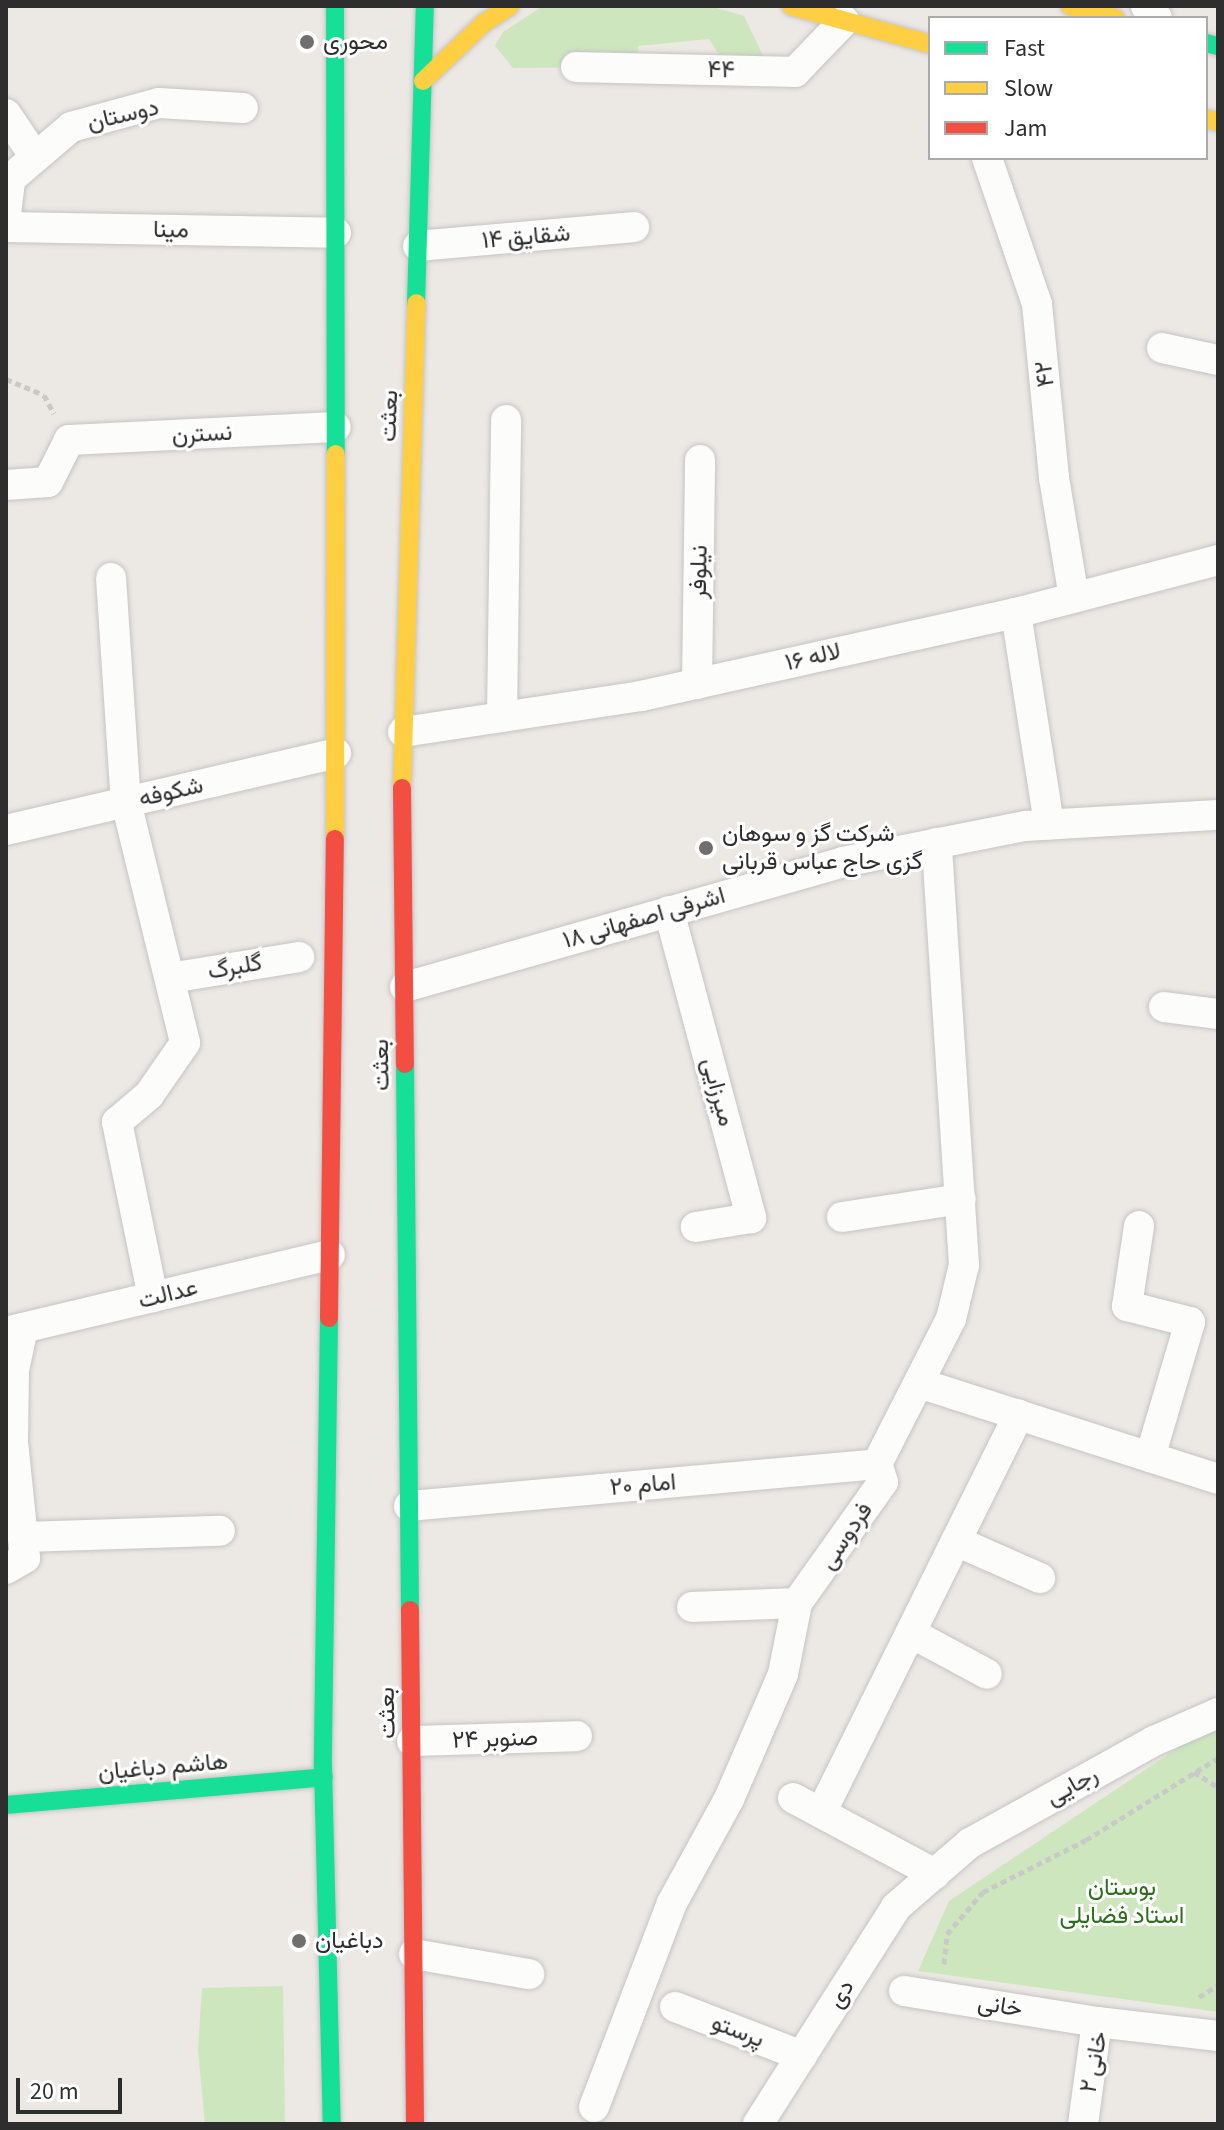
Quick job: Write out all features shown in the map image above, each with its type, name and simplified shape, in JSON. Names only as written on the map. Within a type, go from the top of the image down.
[{"type":"main road","name":"بعثت","points":[[332,2124],[324,1777],[336,753],[335,6]]},
{"type":"main road","name":"بعثت","points":[[415,2124],[403,732],[425,6]]},
{"type":"main road","points":[[423,81],[484,23],[510,6]]},
{"type":"main road","points":[[791,6],[928,43]]},
{"type":"main road","points":[[1070,6],[1108,16]]},
{"type":"main road","name":"هاشم دباغیان","points":[[6,1805],[324,1777]]},
{"type":"street","name":"۴۴","points":[[576,67],[795,72],[844,21]]},
{"type":"street","name":"دوستان","points":[[6,214],[10,179],[71,127],[159,103],[243,108]]},
{"type":"street","points":[[6,114],[35,157]]},
{"type":"street","name":"۴۲","points":[[988,160],[1037,304],[1054,478],[1074,597]]},
{"type":"street","name":"مینا","points":[[6,227],[336,233]]},
{"type":"street","name":"شقایق ۱۴","points":[[418,246],[634,227]]},
{"type":"street","points":[[1162,348],[1218,360]]},
{"type":"street","points":[[502,717],[506,420]]},
{"type":"street","name":"نسترن","points":[[69,440],[336,427]]},
{"type":"street","points":[[6,485],[48,482],[69,440]]},
{"type":"street","name":"نیلوفر","points":[[697,684],[700,460]]},
{"type":"street","name":"لاله ۱۶","points":[[403,732],[697,684],[1016,613],[1218,560]]},
{"type":"street","points":[[111,578],[126,802],[185,1043],[149,1095],[117,1122],[153,1297]]},
{"type":"street","points":[[1016,613],[1049,824]]},
{"type":"street","name":"شکوفه","points":[[6,830],[336,753]]},
{"type":"street","name":"اشرفی اصفهانی ۱۸","points":[[405,987],[843,862],[1049,824],[1218,815]]},
{"type":"street","name":"فردوسی","points":[[594,2107],[672,1903],[729,1799],[783,1674],[797,1603],[883,1482],[877,1464],[951,1319],[961,1279],[961,1199],[937,843]]},
{"type":"street","name":"میرزایی","points":[[669,911],[751,1218],[696,1227]]},
{"type":"street","name":"گلبرگ","points":[[170,978],[299,957]]},
{"type":"street","points":[[1164,1007],[1218,1014]]},
{"type":"street","points":[[842,1217],[961,1199]]},
{"type":"street","points":[[1139,1226],[1127,1306],[1190,1322],[1150,1457]]},
{"type":"street","name":"عدالت","points":[[15,1330],[330,1255]]},
{"type":"street","points":[[6,1569],[25,1558],[13,1441],[15,1330]]},
{"type":"street","points":[[919,1383],[1218,1479]]},
{"type":"street","points":[[821,1813],[1019,1415]]},
{"type":"street","name":"امام ۲۰","points":[[409,1506],[877,1464]]},
{"type":"street","points":[[24,1537],[220,1531]]},
{"type":"street","points":[[956,1541],[1040,1578]]},
{"type":"street","points":[[692,1607],[797,1603]]},
{"type":"street","points":[[911,1633],[987,1674]]},
{"type":"street","name":"رجایی","points":[[935,1874],[970,1843],[1154,1741],[1218,1713]]},
{"type":"street","name":"صنوبر ۲۴","points":[[412,1741],[577,1736]]},
{"type":"street","points":[[793,1798],[935,1874]]},
{"type":"street","name":"دی","points":[[758,2124],[896,1907],[935,1874]]},
{"type":"street","points":[[414,1954],[529,1974]]},
{"type":"street","name":"خانی","points":[[904,1991],[1097,2022]]},
{"type":"street","name":"پرستو","points":[[675,2007],[802,2056]]},
{"type":"street","name":"خانی ۲","points":[[1083,2124],[1097,2022],[1218,2036]]},
{"type":"path","points":[[6,379],[44,395],[69,440]]},
{"type":"path","points":[[956,1966],[942,1964],[947,1934],[983,1892],[1086,1840],[1218,1758]]},
{"type":"path","points":[[1194,1772],[1218,1787]]},
{"type":"path","points":[[1199,1997],[1218,1985]]},
{"type":"path","points":[[1185,1996],[1218,2000]]},
{"type":"green space","points":[[543,6],[710,6],[744,16],[768,66],[733,76],[709,39],[638,46],[637,67],[513,68],[495,46],[503,32]]},
{"type":"green space","name":"بوستان استاد فضایلی","points":[[1218,1721],[1218,2012],[918,1971],[949,1901]]},
{"type":"green space","points":[[283,1986],[285,2124],[205,2124],[198,2050],[202,1988]]},
{"type":"traffic: fast","points":[[335,6],[336,454]]},
{"type":"traffic: fast","points":[[416,303],[425,6]]},
{"type":"traffic: fast","points":[[1208,44],[1218,46]]},
{"type":"traffic: fast","points":[[405,1064],[410,1610]]},
{"type":"traffic: fast","points":[[329,1318],[323,1766],[332,2124]]},
{"type":"traffic: fast","points":[[6,1805],[324,1777]]},
{"type":"traffic: slow","points":[[423,81],[484,23],[510,6]]},
{"type":"traffic: slow","points":[[791,6],[928,43]]},
{"type":"traffic: slow","points":[[1070,6],[1108,16]]},
{"type":"traffic: slow","points":[[1208,120],[1218,122]]},
{"type":"traffic: slow","points":[[402,788],[416,303]]},
{"type":"traffic: slow","points":[[335,839],[336,454]]},
{"type":"traffic: jam","points":[[402,788],[405,1064]]},
{"type":"traffic: jam","points":[[329,1318],[335,839]]},
{"type":"traffic: jam","points":[[410,1610],[415,2124]]},
{"type":"place","name":"محوری","points":[[307,42]]},
{"type":"place","name":"شرکت گز و سوهان گزی حاج عباس قربانی","points":[[706,848]]},
{"type":"place","name":"دباغیان","points":[[299,1941]]}]
